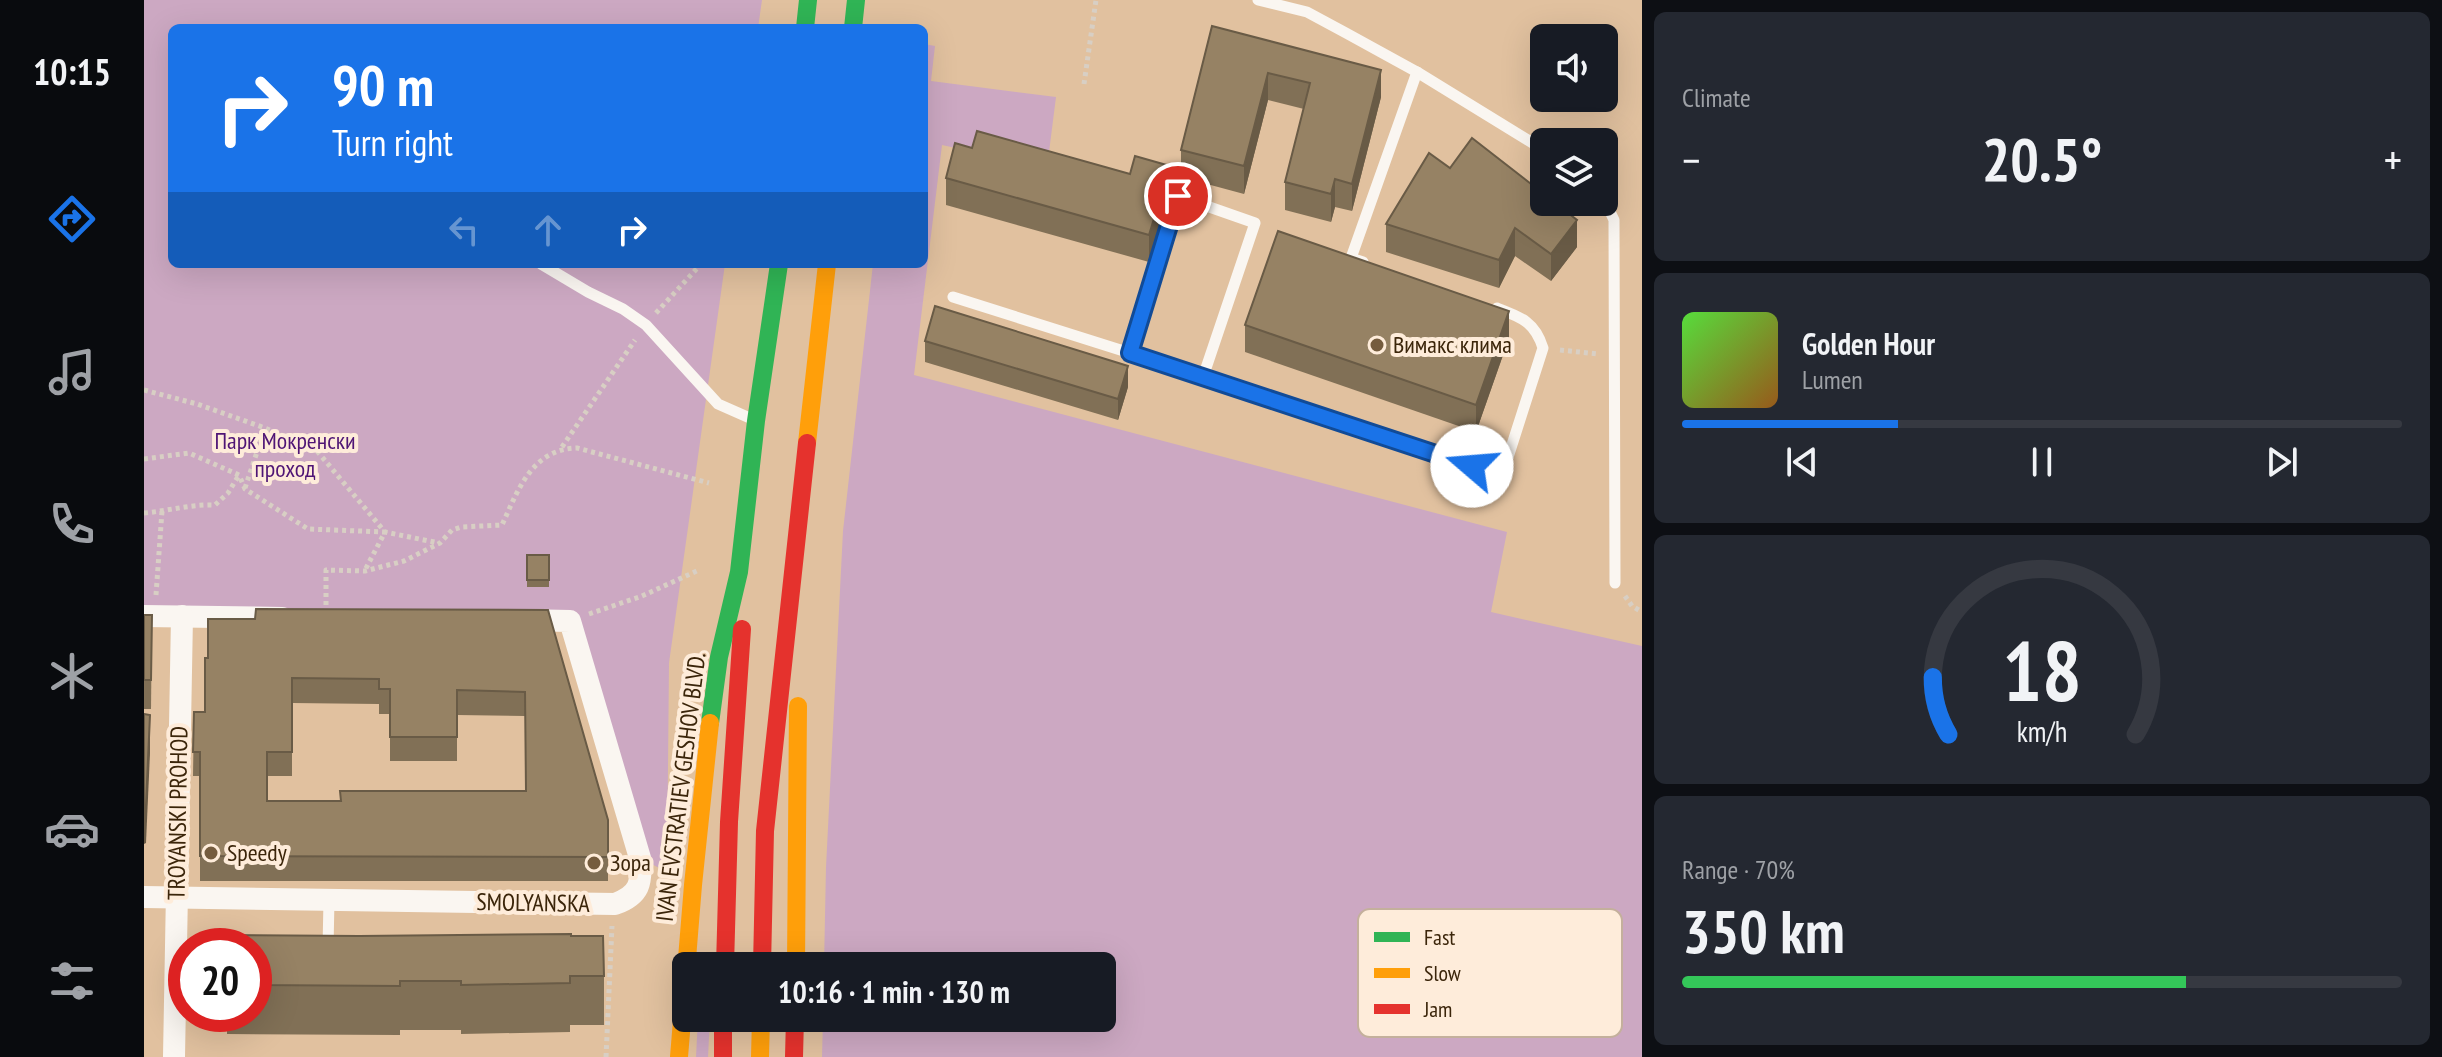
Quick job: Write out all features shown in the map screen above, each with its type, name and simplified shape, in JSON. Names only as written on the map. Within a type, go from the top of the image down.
[{"type":"main road","points":[[805,24],[808,0]]},
{"type":"main road","points":[[853,24],[856,0]]},
{"type":"main road","name":"IVAN EVSTRATIEV GESHOV BLVD.","points":[[679,1057],[712,702],[739,572],[756,421],[778,268]]},
{"type":"main road","points":[[762,952],[765,831],[827,268]]},
{"type":"main road","points":[[796,952],[797,550]]},
{"type":"main road","name":"IVAN EVSTRATIEV GESHOV BLVD.","points":[[725,952],[729,822],[742,638],[739,572]]},
{"type":"main road","points":[[723,1032],[723,1057]]},
{"type":"main road","points":[[760,1057],[761,1032]]},
{"type":"main road","points":[[794,1057],[795,1032]]},
{"type":"street","points":[[149,616],[326,618]]},
{"type":"street","name":"TROYANSKI PROHOD","points":[[179,928],[176,898],[182,616]]},
{"type":"street","points":[[506,620],[570,621]]},
{"type":"street","name":"SMOLYANSKA","points":[[144,897],[615,904],[628,899],[637,890],[642,875],[640,858],[570,621]]},
{"type":"street","name":"TROYANSKI PROHOD","points":[[174,1057],[176,1032]]},
{"type":"lane","points":[[1258,0],[1307,12],[1417,72],[1530,141]]},
{"type":"lane","points":[[1380,268],[1351,258],[1417,72]]},
{"type":"lane","points":[[1130,353],[1178,196],[1255,223],[1203,377]]},
{"type":"lane","points":[[1612,216],[1615,583]]},
{"type":"lane","points":[[548,268],[646,325],[718,404],[756,421]]},
{"type":"lane","points":[[953,297],[1502,476],[1543,348],[1537,331],[1525,320],[1482,303]]},
{"type":"lane","points":[[328,950],[329,900]]},
{"type":"path","points":[[1084,84],[1096,0]]},
{"type":"path","points":[[561,448],[646,325],[697,268]]},
{"type":"path","points":[[1543,348],[1614,356]]},
{"type":"path","points":[[144,390],[197,404],[265,428],[317,451],[385,532]]},
{"type":"path","points":[[245,489],[265,428]]},
{"type":"path","points":[[326,618],[326,570],[365,571],[404,561],[440,543],[452,530],[502,525],[525,476],[553,451],[561,448],[577,448],[709,483]]},
{"type":"path","points":[[144,459],[189,453],[239,475],[245,489],[308,529],[385,532],[440,543]]},
{"type":"path","points":[[144,513],[195,504],[215,505],[228,493],[239,475]]},
{"type":"path","points":[[149,616],[162,511]]},
{"type":"path","points":[[365,571],[385,532]]},
{"type":"path","points":[[570,621],[642,596],[699,570]]},
{"type":"path","points":[[606,1057],[612,924]]},
{"type":"green space","name":"Парк Мокренски проход","points":[[144,0],[762,0],[759,24],[168,24],[168,268],[724,268],[669,663],[667,872],[640,858],[569,621],[144,616]]},
{"type":"green space","points":[[928,45],[935,46],[931,81],[1056,97],[1047,168],[942,145],[928,260]]},
{"type":"green space","points":[[873,268],[927,268],[914,375],[1507,532],[1491,612],[1642,646],[1642,1057],[822,1057],[823,1032],[1116,1032],[1116,952],[824,952],[843,531]]},
{"type":"green space","points":[[697,1032],[709,1032],[708,1057],[696,1057]]},
{"type":"building","points":[[1212,26],[1381,70],[1352,184],[1335,179],[1331,194],[1285,182],[1310,83],[1268,73],[1244,166],[1181,150]]},
{"type":"building","points":[[977,131],[1130,174],[1135,156],[1170,166],[1149,235],[946,178],[955,143],[972,148]]},
{"type":"building","points":[[1472,138],[1530,183],[1530,216],[1572,216],[1577,220],[1551,254],[1515,228],[1499,260],[1386,224],[1429,153],[1450,168]]},
{"type":"building","name":"Вимакс клима","points":[[1278,231],[1509,311],[1476,405],[1245,325]]},
{"type":"building","points":[[935,306],[1128,366],[1118,399],[925,341]]},
{"type":"building","points":[[527,555],[549,555],[549,580],[527,580]]},
{"type":"building","points":[[256,609],[548,610],[608,820],[608,857],[200,856],[200,752],[193,752],[194,712],[205,712],[208,619],[255,619]],"holes":[[[292,678],[379,679],[379,689],[390,689],[390,737],[457,737],[457,690],[525,692],[526,791],[340,791],[341,801],[267,801],[267,752],[292,752]]]},
{"type":"building","points":[[144,615],[152,615],[151,680],[144,680]]},
{"type":"building","points":[[144,714],[150,715],[144,807]]},
{"type":"building","points":[[272,935],[603,936],[604,976],[570,976],[570,983],[461,985],[461,981],[400,981],[400,986],[272,985]]},
{"type":"traffic: fast","points":[[805,24],[808,0]]},
{"type":"traffic: fast","points":[[853,24],[856,0]]},
{"type":"traffic: fast","points":[[710,723],[719,657],[739,572],[756,421],[778,268]]},
{"type":"traffic: slow","points":[[807,443],[827,268]]},
{"type":"traffic: slow","points":[[796,952],[798,706]]},
{"type":"traffic: slow","points":[[679,1057],[710,723]]},
{"type":"traffic: slow","points":[[760,1057],[761,1032]]},
{"type":"traffic: jam","points":[[762,952],[765,831],[807,443]]},
{"type":"traffic: jam","points":[[725,952],[729,822],[742,629]]},
{"type":"traffic: jam","points":[[723,1032],[723,1057]]},
{"type":"traffic: jam","points":[[794,1057],[795,1032]]},
{"type":"place","name":"Вимакс клима","points":[[1377,345]]},
{"type":"place","name":"Speedy","points":[[211,853]]},
{"type":"place","name":"Зора","points":[[594,863]]},
{"type":"route","points":[[1178,196],[1130,353],[1472,466]]}]
